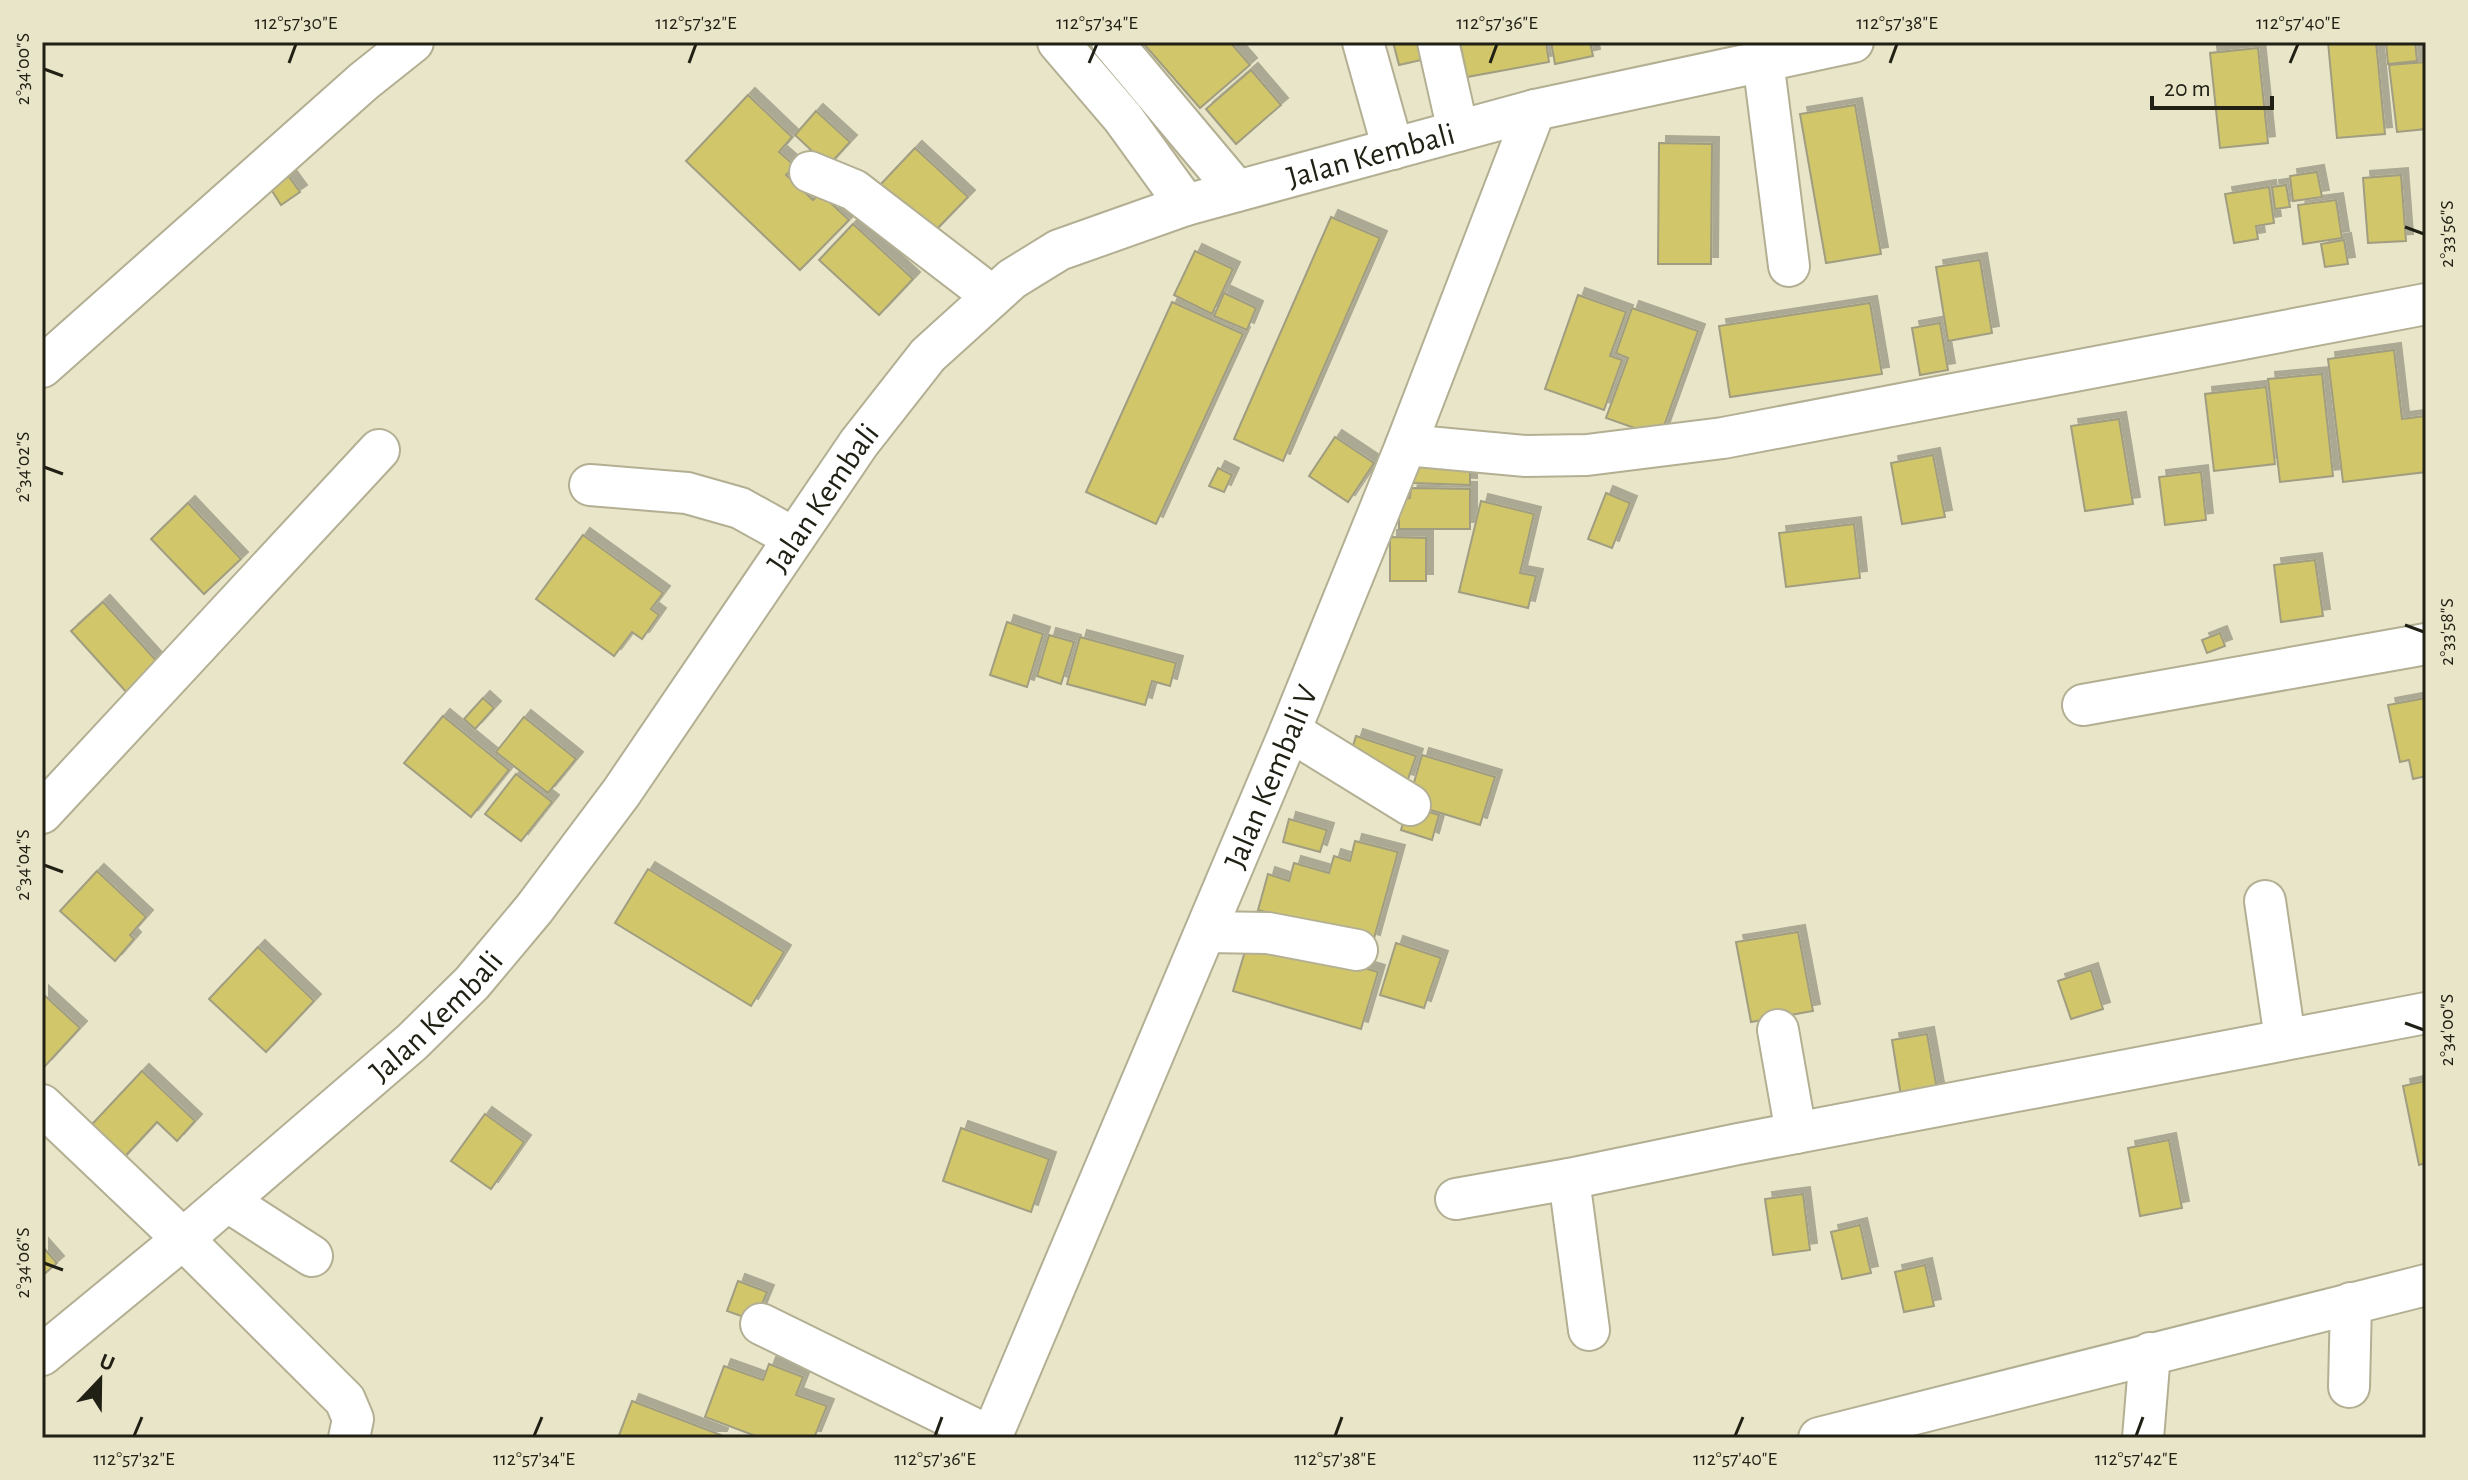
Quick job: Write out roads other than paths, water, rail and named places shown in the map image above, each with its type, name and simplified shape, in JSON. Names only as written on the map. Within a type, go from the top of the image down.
[{"type":"street","points":[[42,367],[364,81],[413,42]]},
{"type":"street","points":[[1058,42],[1123,118],[1186,205]]},
{"type":"street","points":[[1112,42],[1237,191]]},
{"type":"street","points":[[1363,42],[1393,149]]},
{"type":"street","points":[[1438,42],[1458,131]]},
{"type":"street","name":"Jalan Kembali","points":[[42,1355],[183,1239],[412,1042],[472,983],[534,909],[621,793],[859,443],[928,355],[1012,279],[1059,250],[1186,205],[1535,110],[1853,42]]},
{"type":"street","points":[[1763,60],[1789,266]]},
{"type":"street","name":"Jalan Kembali V","points":[[991,1437],[1290,731],[1406,445],[1535,110]]},
{"type":"street","points":[[810,172],[854,190],[992,296]]},
{"type":"street","points":[[1406,445],[1526,456],[1587,455],[1723,438],[2426,304]]},
{"type":"street","points":[[42,813],[379,450]]},
{"type":"street","points":[[590,485],[687,493],[740,508],[794,538]]},
{"type":"street","points":[[2083,705],[2426,644]]},
{"type":"street","points":[[1290,731],[1410,805]]},
{"type":"street","points":[[2265,901],[2285,1039]]},
{"type":"street","points":[[1206,932],[1268,933],[1357,950]]},
{"type":"street","points":[[1456,1199],[2426,1013]]},
{"type":"street","points":[[1778,1030],[1796,1133]]},
{"type":"street","points":[[42,1105],[345,1400],[353,1419],[349,1438]]},
{"type":"street","points":[[1569,1179],[1589,1330]]},
{"type":"street","points":[[227,1201],[312,1256]]},
{"type":"street","points":[[1819,1438],[2426,1285]]},
{"type":"street","points":[[2349,1387],[2351,1303]]},
{"type":"street","points":[[761,1324],[991,1437]]},
{"type":"street","points":[[2143,1438],[2150,1353]]}]
